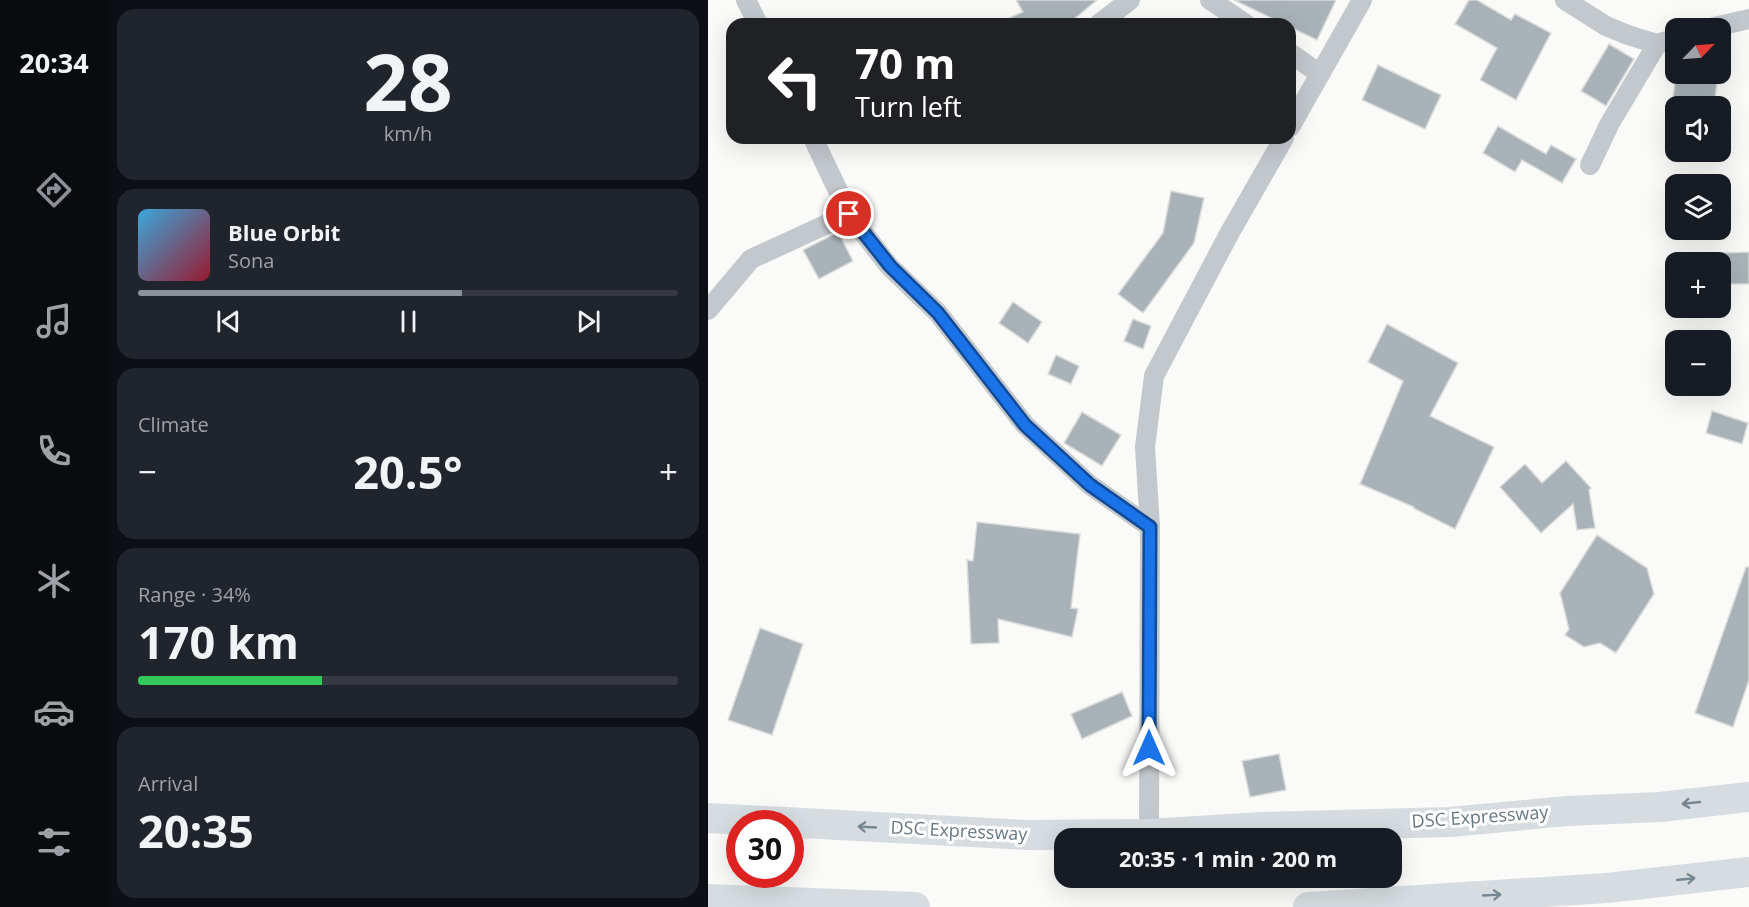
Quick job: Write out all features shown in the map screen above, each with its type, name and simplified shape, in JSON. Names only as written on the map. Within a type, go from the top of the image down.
[{"type":"main road","name":"DSC Expressway","points":[[1247,828],[1450,822],[1567,811],[1660,807],[1749,797]]},
{"type":"main road","name":"DSC Expressway","points":[[708,818],[1054,835]]},
{"type":"main road","points":[[1308,907],[1606,888],[1749,872]]},
{"type":"main road","points":[[708,899],[915,907]]},
{"type":"street","points":[[746,0],[755,18]]},
{"type":"street","points":[[1107,18],[1130,0]]},
{"type":"street","points":[[1210,0],[1237,18]]},
{"type":"street","points":[[1296,116],[1362,0]]},
{"type":"street","points":[[1565,0],[1606,26],[1628,35],[1665,41]]},
{"type":"street","points":[[1731,23],[1749,19]]},
{"type":"street","points":[[1590,165],[1610,123],[1665,42]]},
{"type":"street","points":[[1296,57],[1320,74]]},
{"type":"street","points":[[816,144],[849,214],[890,266],[938,313],[1025,425],[1090,485],[1150,527]]},
{"type":"street","points":[[1149,828],[1150,527],[1145,447],[1154,376],[1229,234],[1281,144]]},
{"type":"street","points":[[708,310],[751,259],[849,214]]},
{"type":"building","points":[[1016,0],[1097,0],[1075,18],[1009,18],[1023,12]]},
{"type":"building","points":[[1234,0],[1336,0],[1317,40],[1296,30],[1296,18],[1272,18]]},
{"type":"building","points":[[1469,0],[1477,0],[1511,20],[1515,14],[1551,33],[1516,100],[1480,80],[1497,48],[1455,24]]},
{"type":"building","points":[[1609,44],[1634,59],[1606,106],[1581,91]]},
{"type":"building","points":[[1378,65],[1441,95],[1425,129],[1362,100]]},
{"type":"building","points":[[1675,84],[1717,84],[1715,96],[1673,96]]},
{"type":"building","points":[[1498,126],[1546,154],[1551,145],[1576,159],[1562,183],[1522,160],[1515,172],[1483,153]]},
{"type":"building","points":[[1171,191],[1204,198],[1194,243],[1143,313],[1118,294],[1163,233]]},
{"type":"building","points":[[838,232],[853,261],[819,279],[803,250]]},
{"type":"building","points":[[1749,252],[1749,284],[1731,284],[1731,253]]},
{"type":"building","points":[[1013,302],[1042,322],[1028,343],[999,323]]},
{"type":"building","points":[[1133,319],[1151,326],[1143,349],[1124,341]]},
{"type":"building","points":[[1387,324],[1458,363],[1430,416],[1494,447],[1455,529],[1414,507],[1360,484],[1403,381],[1368,362]]},
{"type":"building","points":[[1056,355],[1079,366],[1071,384],[1048,374]]},
{"type":"building","points":[[1712,411],[1748,423],[1742,444],[1706,433]]},
{"type":"building","points":[[1082,412],[1121,435],[1102,466],[1064,443]]},
{"type":"building","points":[[1566,461],[1591,488],[1589,490],[1595,528],[1577,530],[1573,504],[1541,533],[1500,487],[1525,464],[1542,483]]},
{"type":"building","points":[[977,522],[1080,534],[1071,608],[1078,609],[1072,637],[998,619],[999,643],[971,644],[967,560],[973,561]]},
{"type":"building","points":[[1597,535],[1647,568],[1654,594],[1616,653],[1600,643],[1584,647],[1565,635],[1569,629],[1560,593]]},
{"type":"building","points":[[1746,567],[1749,567],[1749,680],[1733,727],[1695,713]]},
{"type":"building","points":[[760,628],[803,644],[772,735],[728,720]]},
{"type":"building","points":[[1122,692],[1132,716],[1082,739],[1071,714]]},
{"type":"building","points":[[1279,754],[1286,790],[1250,797],[1242,761]]},
{"type":"route","points":[[849,214],[890,266],[938,313],[1025,425],[1090,485],[1150,527],[1149,748]]}]
